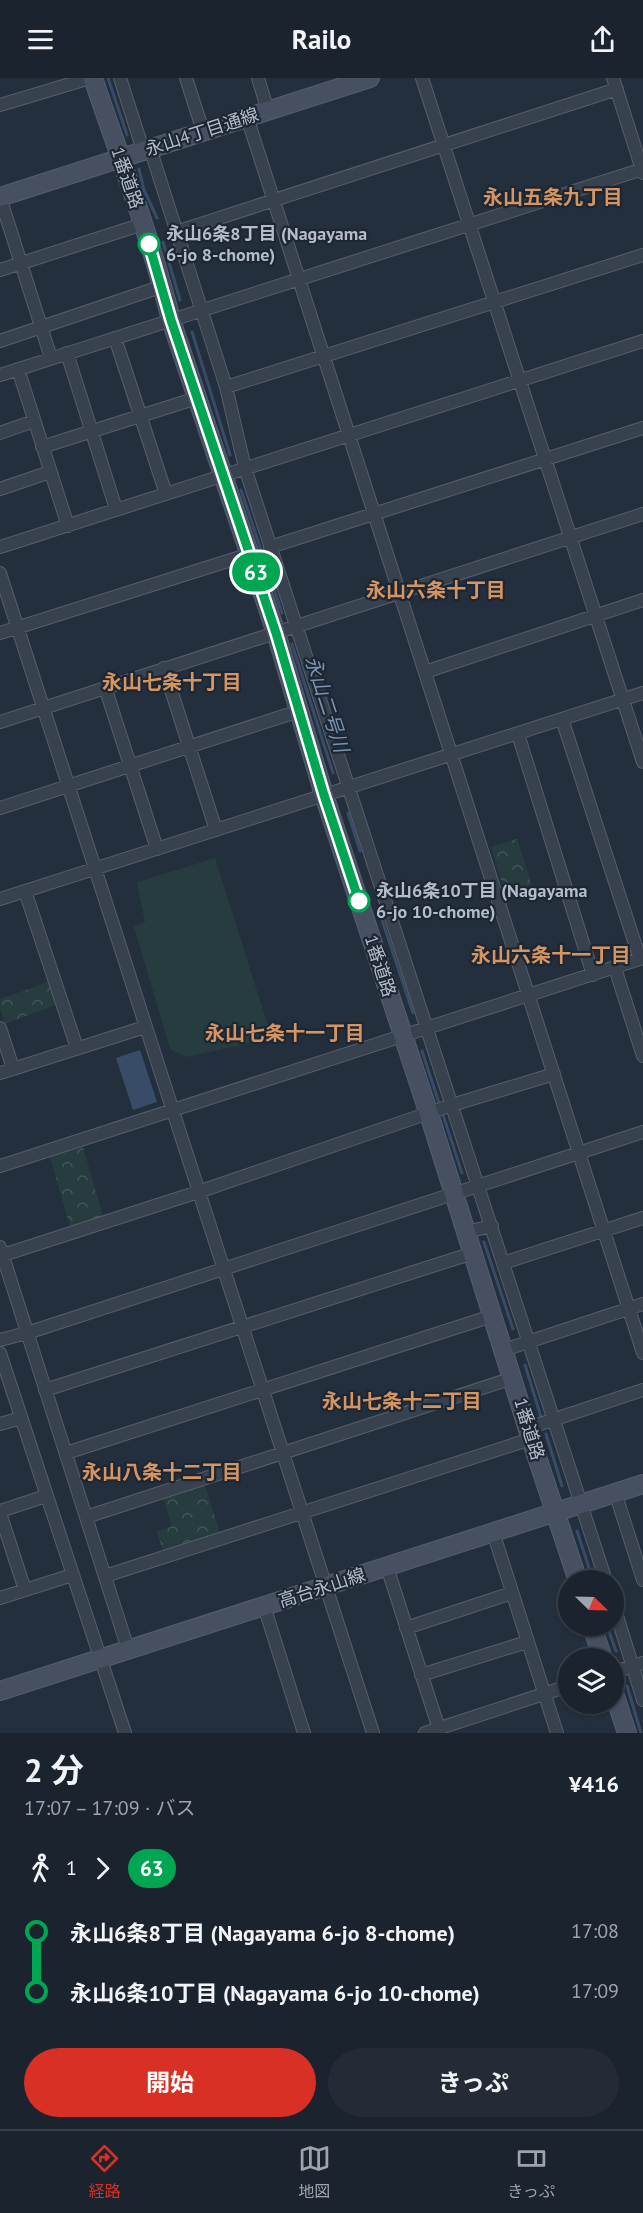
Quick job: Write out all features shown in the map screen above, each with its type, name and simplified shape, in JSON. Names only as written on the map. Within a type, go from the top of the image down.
[{"type":"street","points":[[0,105],[92,78]]},
{"type":"street","name":"1番道路","points":[[92,78],[143,224],[196,398],[276,633],[324,795],[403,1036],[442,1109],[453,1195],[574,1570]]},
{"type":"street","points":[[120,78],[176,232],[226,387],[245,468],[426,1028],[442,1109],[477,1185],[492,1226],[552,1419],[603,1570]]},
{"type":"street","points":[[186,78],[203,131]]},
{"type":"street","points":[[258,78],[268,111]]},
{"type":"street","name":"永山4丁目通線","points":[[0,197],[268,111],[333,84],[369,78]]},
{"type":"street","points":[[422,78],[643,762]]},
{"type":"street","points":[[0,375],[469,224],[643,171],[615,84],[444,145],[176,232]]},
{"type":"street","points":[[247,117],[643,1353]]},
{"type":"street","points":[[0,197],[51,358]]},
{"type":"street","points":[[0,270],[143,224]]},
{"type":"street","points":[[226,387],[643,255]]},
{"type":"street","points":[[0,340],[163,286]]},
{"type":"street","points":[[115,338],[166,494]]},
{"type":"street","points":[[0,547],[643,341]]},
{"type":"street","points":[[67,353],[116,509]]},
{"type":"street","points":[[18,369],[68,526]]},
{"type":"street","points":[[42,447],[196,398]]},
{"type":"street","points":[[0,433],[34,421]]},
{"type":"street","points":[[270,547],[643,428]]},
{"type":"street","points":[[0,489],[51,472]]},
{"type":"street","points":[[0,722],[643,514]]},
{"type":"street","points":[[0,633],[250,554]]},
{"type":"street","points":[[0,573],[373,1733]]},
{"type":"street","points":[[425,672],[643,600]]},
{"type":"street","points":[[164,668],[216,830]]},
{"type":"street","points":[[105,687],[157,849]]},
{"type":"street","points":[[0,899],[643,693]]},
{"type":"street","points":[[0,808],[298,711]]},
{"type":"street","points":[[0,1166],[641,958],[562,719]]},
{"type":"street","points":[[518,734],[593,975]]},
{"type":"street","points":[[25,891],[77,1048]]},
{"type":"street","points":[[615,968],[643,1056]]},
{"type":"street","points":[[0,1073],[145,1027]]},
{"type":"street","points":[[0,1028],[14,1068]]},
{"type":"street","points":[[128,1649],[1,1251],[198,1192],[442,1109],[554,1074]]},
{"type":"street","points":[[0,1340],[643,1132]]},
{"type":"street","points":[[503,1263],[643,1218]]},
{"type":"street","points":[[466,1233],[492,1226]]},
{"type":"street","points":[[45,1390],[473,1253]]},
{"type":"street","points":[[504,1350],[643,1304]]},
{"type":"street","points":[[66,1453],[492,1316]]},
{"type":"street","points":[[0,1353],[124,1733]]},
{"type":"street","points":[[86,1517],[513,1378]]},
{"type":"street","points":[[105,1576],[302,1514],[529,1433],[552,1419],[643,1390]]},
{"type":"street","points":[[0,1424],[21,1418]]},
{"type":"street","name":"高台永山線","points":[[0,1691],[643,1484]]},
{"type":"street","points":[[615,1492],[643,1580]]},
{"type":"street","points":[[25,1590],[0,1512],[46,1496]]},
{"type":"street","points":[[493,1532],[557,1733]]},
{"type":"street","points":[[387,1567],[439,1729]]},
{"type":"street","points":[[0,1598],[72,1575]]},
{"type":"street","points":[[406,1628],[512,1593]]},
{"type":"street","points":[[264,1606],[304,1733]]},
{"type":"street","points":[[624,1630],[638,1664],[643,1700]]},
{"type":"street","points":[[422,1675],[527,1642]]},
{"type":"street","points":[[424,1733],[558,1689]]},
{"type":"street","points":[[621,1714],[627,1733]]},
{"type":"green space","points":[[517,839],[532,885],[505,893],[491,847]]},
{"type":"green space","points":[[215,858],[272,1038],[187,1057],[170,1049],[134,927],[145,922],[137,882]]},
{"type":"green space","points":[[48,982],[56,1005],[5,1024],[0,1009],[0,999]]},
{"type":"green space","points":[[83,1147],[103,1216],[70,1226],[50,1157]]},
{"type":"green space","points":[[205,1485],[220,1533],[163,1552],[157,1531],[172,1526],[163,1499]]},
{"type":"water","points":[[140,1050],[157,1102],[133,1110],[116,1058]]},
{"type":"waterway","name":"永山二号川","points":[[108,78],[127,135]]},
{"type":"waterway","name":"永山二号川","points":[[139,169],[144,190],[157,218]]},
{"type":"waterway","name":"永山二号川","points":[[163,242],[180,300]]},
{"type":"waterway","name":"永山二号川","points":[[192,332],[230,455]]},
{"type":"waterway","name":"永山二号川","points":[[241,490],[282,613]]},
{"type":"waterway","name":"永山二号川","points":[[292,644],[333,773]]},
{"type":"waterway","name":"永山二号川","points":[[348,813],[360,851]]},
{"type":"waterway","name":"永山二号川","points":[[378,908],[413,1013]]},
{"type":"waterway","name":"永山二号川","points":[[422,1051],[440,1106]]},
{"type":"waterway","name":"永山二号川","points":[[442,1112],[462,1173]]},
{"type":"waterway","name":"永山二号川","points":[[484,1242],[513,1329]]},
{"type":"waterway","name":"永山二号川","points":[[525,1365],[541,1417]]},
{"type":"waterway","name":"永山二号川","points":[[546,1434],[562,1486]]},
{"type":"waterway","name":"永山二号川","points":[[577,1531],[590,1570]]},
{"type":"waterway","name":"永山二号川","points":[[611,1636],[615,1648]]},
{"type":"waterway","name":"永山二号川","points":[[627,1686],[641,1733]]},
{"type":"bus line","name":"63","points":[[149,244],[171,320],[276,633],[324,795],[359,901]]},
{"type":"place","name":"永山6条8丁目 (Nagayama 6-jo 8-chome)","points":[[149,244]]},
{"type":"place","name":"永山6条10丁目 (Nagayama 6-jo 10-chome)","points":[[359,901]]},
{"type":"district","name":"永山五条九丁目","points":[[553,197]]},
{"type":"district","name":"永山六条十丁目","points":[[436,590]]},
{"type":"district","name":"永山七条十丁目","points":[[172,682]]},
{"type":"district","name":"永山六条十一丁目","points":[[551,955]]},
{"type":"district","name":"永山七条十一丁目","points":[[285,1033]]},
{"type":"district","name":"永山七条十二丁目","points":[[402,1401]]},
{"type":"district","name":"永山八条十二丁目","points":[[162,1472]]}]
